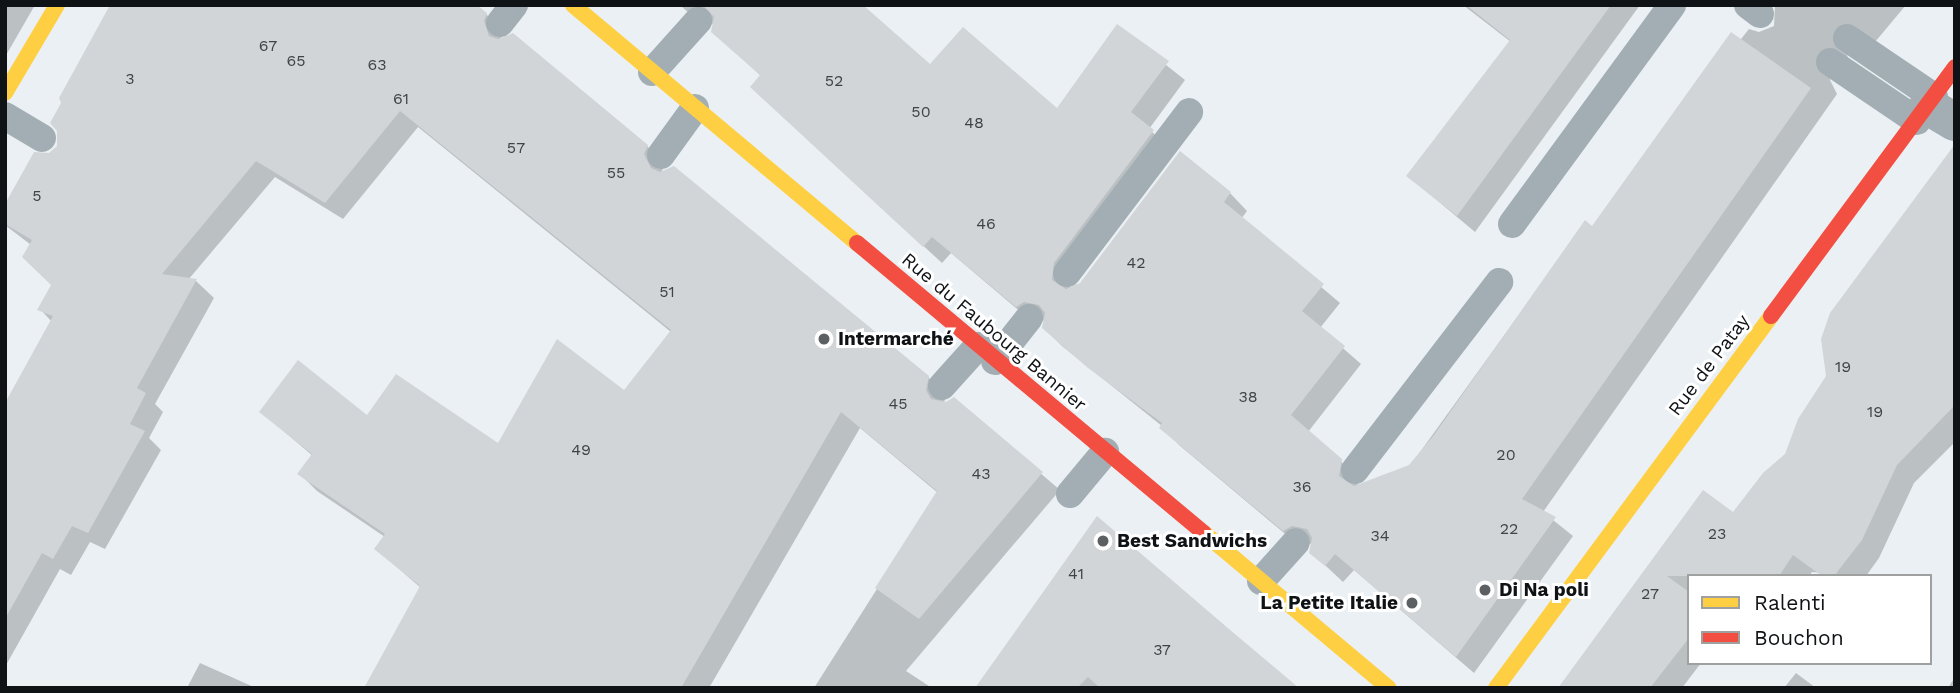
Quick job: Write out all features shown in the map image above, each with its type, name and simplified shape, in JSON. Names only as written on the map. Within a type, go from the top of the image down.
[{"type":"main road","points":[[5,93],[57,5]]},
{"type":"main road","name":"Rue du Faubourg Bannier","points":[[573,5],[986,354],[1390,688]]},
{"type":"main road","name":"Rue de Patay","points":[[1496,688],[1934,112],[1955,67]]},
{"type":"lane","points":[[1513,224],[1672,5]]},
{"type":"lane","points":[[652,72],[698,21]]},
{"type":"lane","points":[[1847,38],[1934,112]]},
{"type":"lane","points":[[1830,62],[1934,112]]},
{"type":"lane","points":[[661,155],[695,108]]},
{"type":"lane","points":[[1067,273],[1189,112]]},
{"type":"lane","points":[[5,116],[42,138]]},
{"type":"lane","points":[[1355,470],[1499,282]]},
{"type":"lane","points":[[942,386],[1029,318]]},
{"type":"lane","points":[[1070,494],[1105,452]]},
{"type":"lane","points":[[1261,581],[1296,542]]},
{"type":"building","points":[[110,5],[477,5],[487,13],[484,21],[489,36],[498,39],[513,33],[648,145],[644,154],[651,168],[660,172],[674,166],[929,376],[926,390],[931,399],[946,402],[954,397],[1043,472],[919,619],[875,588],[937,491],[841,412],[681,688],[364,688],[420,586],[374,549],[385,534],[297,474],[312,454],[259,412],[298,360],[367,415],[396,374],[498,443],[557,339],[624,390],[671,330],[400,111],[325,203],[256,161],[162,274],[197,279],[137,388],[146,393],[130,424],[145,431],[88,533],[72,526],[53,559],[42,553],[5,619],[5,403],[53,316],[37,310],[51,285],[22,257],[32,240],[5,224],[5,204],[34,152],[49,153],[57,146],[57,131],[50,123],[61,103],[59,98]]},
{"type":"building","points":[[703,5],[863,5],[930,64],[963,27],[1057,108],[1117,24],[1169,61],[1131,112],[1154,130],[1054,263],[1052,280],[1066,289],[1080,283],[1180,151],[1231,192],[1224,202],[1324,284],[1302,311],[1345,346],[1291,415],[1342,459],[1339,476],[1354,486],[1409,465],[1434,435],[1585,220],[1592,226],[1731,32],[1811,88],[1522,499],[1556,517],[1456,657],[1335,554],[1325,566],[1309,553],[1312,538],[1307,529],[1292,526],[1283,531],[1159,428],[1162,423],[1088,368],[1042,328],[1045,313],[1039,305],[1024,302],[1016,307],[932,237],[923,247],[750,87],[760,75],[711,32],[714,17]]},
{"type":"building","points":[[1466,5],[1611,5],[1457,216],[1406,176],[1510,40]]},
{"type":"building","points":[[1955,144],[1955,405],[1897,465],[1862,540],[1836,574],[1819,574],[1793,555],[1780,574],[1667,576],[1687,591],[1687,641],[1650,688],[1558,688],[1703,490],[1733,512],[1763,473],[1785,454],[1798,419],[1826,376],[1821,339],[1830,313]]},
{"type":"building","points":[[1097,516],[1299,688],[1100,688],[1088,677],[1077,688],[975,688]]},
{"type":"traffic: slow","points":[[5,93],[57,5]]},
{"type":"traffic: slow","points":[[573,5],[857,243]]},
{"type":"traffic: slow","points":[[1496,688],[1771,316]]},
{"type":"traffic: slow","points":[[1204,533],[1389,688]]},
{"type":"traffic: jam","points":[[1771,316],[1955,67]]},
{"type":"traffic: jam","points":[[857,243],[1204,533]]},
{"type":"place","name":"Intermarché","points":[[824,339]]},
{"type":"place","name":"Best Sandwichs","points":[[1103,541]]},
{"type":"place","name":"Di Na poli","points":[[1485,590]]},
{"type":"place","name":"La Petite Italie","points":[[1412,603]]}]
